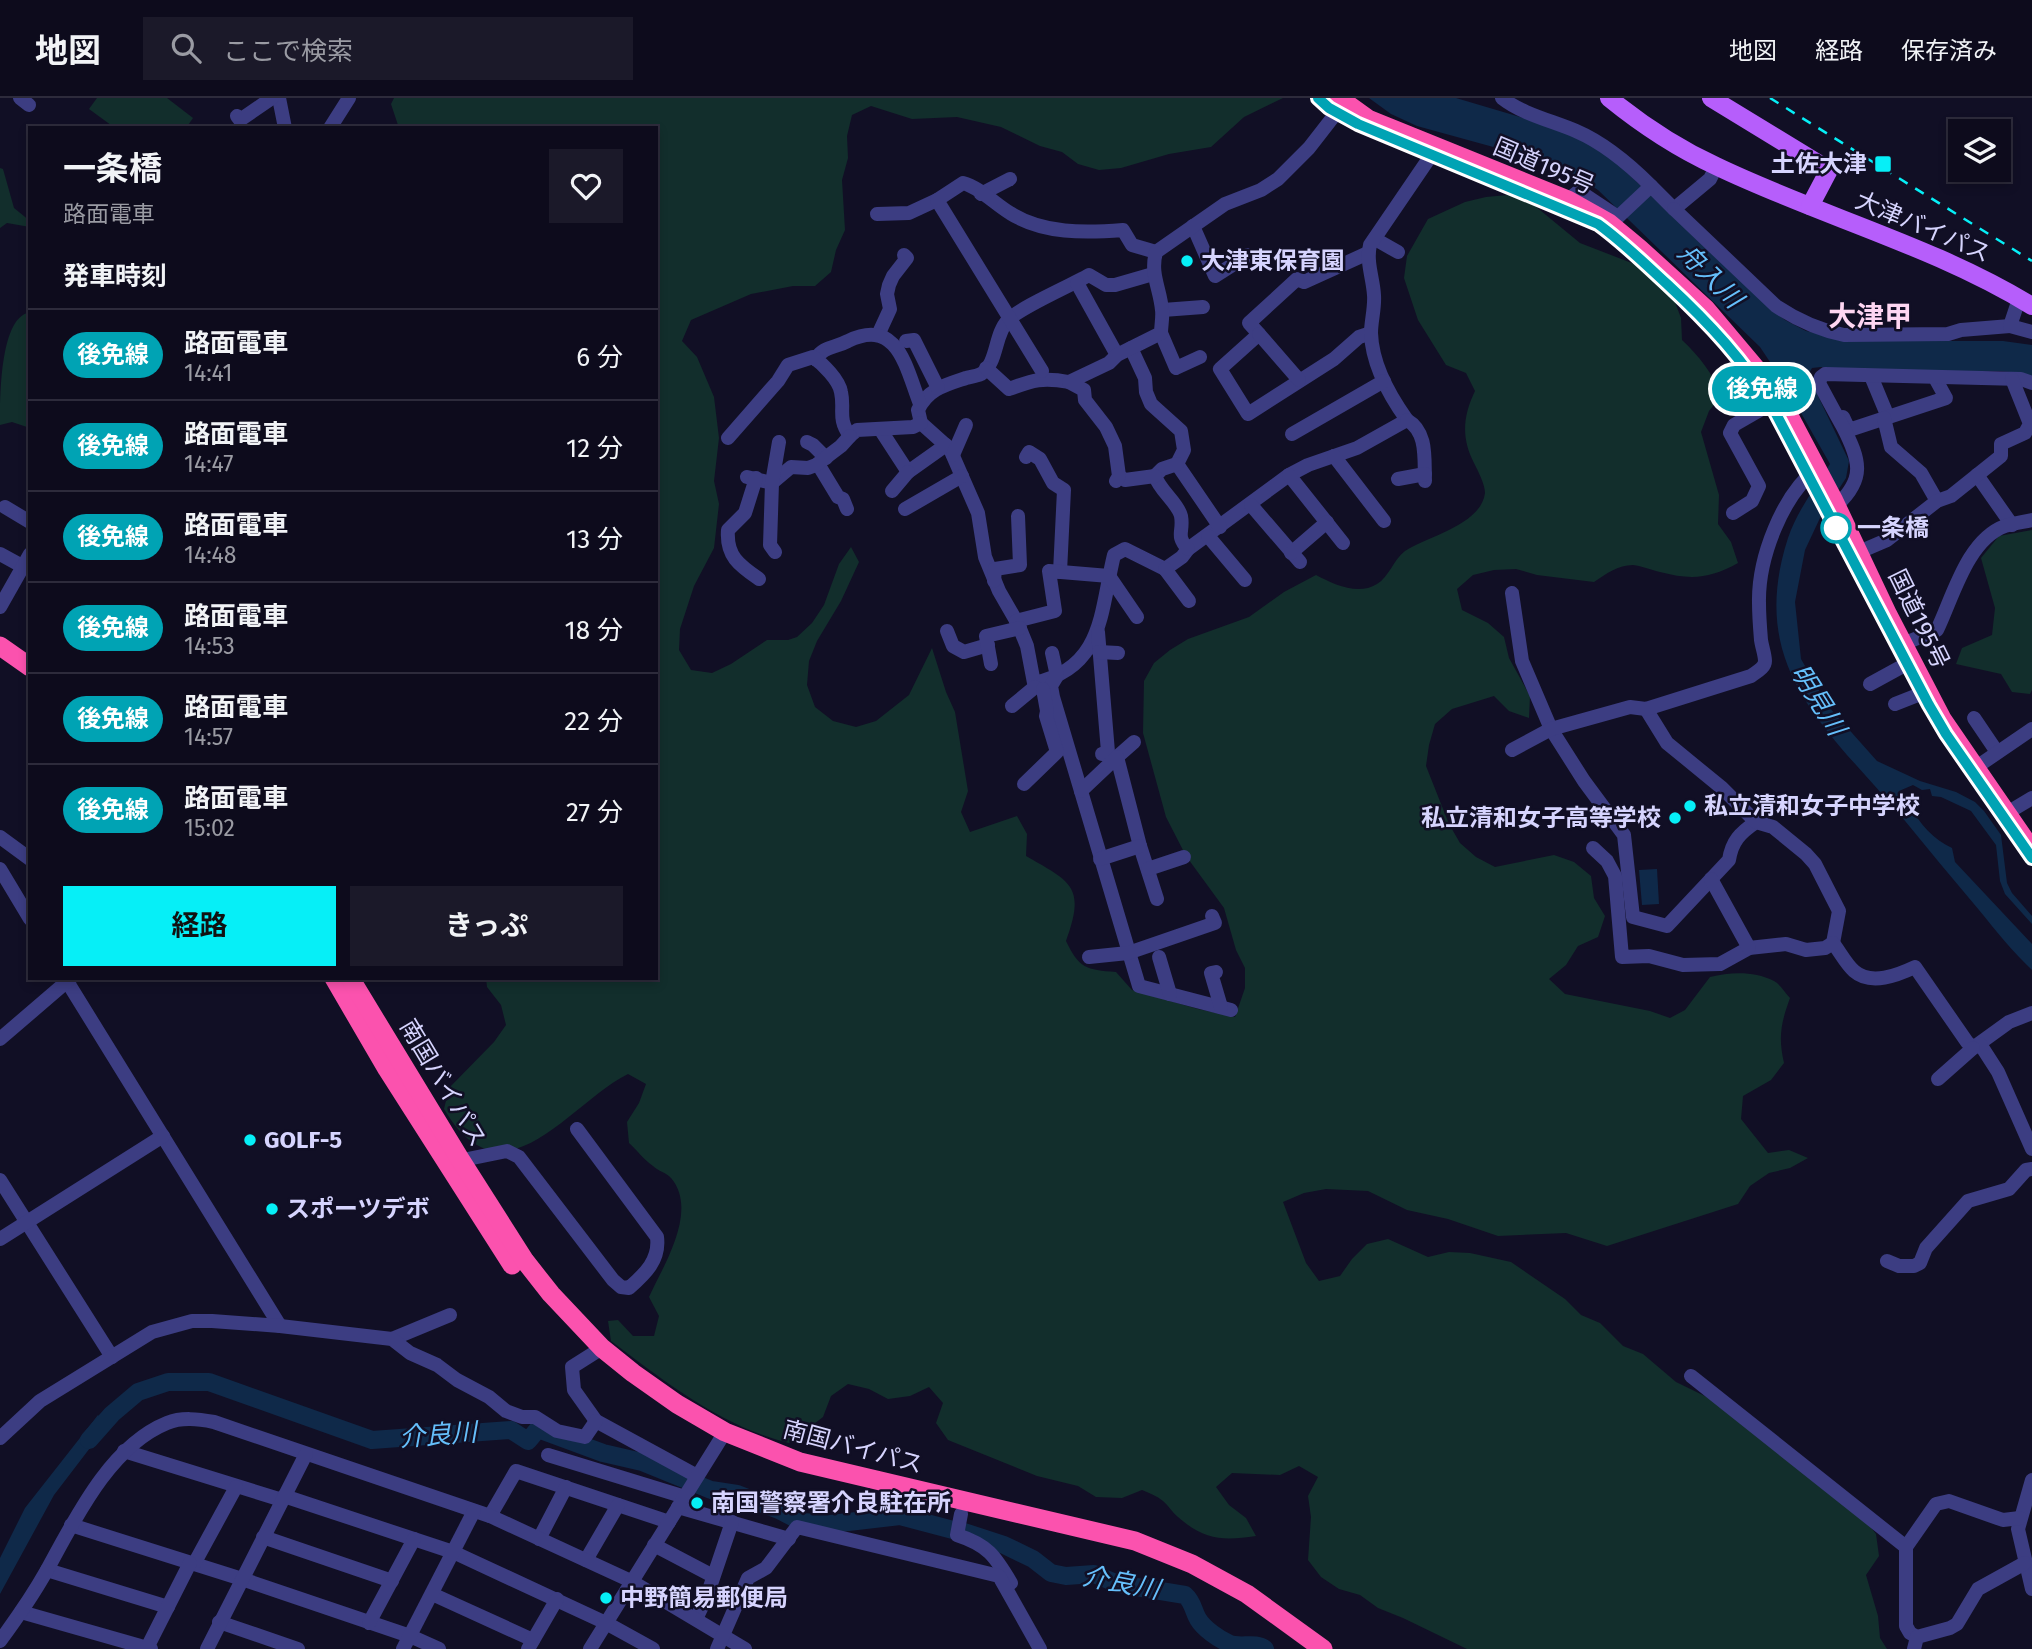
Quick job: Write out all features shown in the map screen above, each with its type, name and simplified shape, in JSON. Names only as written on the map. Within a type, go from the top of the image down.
[{"type":"highway","name":"国道195号","points":[[1341,101],[1368,119],[1568,200],[1609,223],[1706,309],[1753,363],[1779,400],[1835,503],[1942,719],[2032,849]]},
{"type":"highway","points":[[0,646],[28,666]]},
{"type":"highway","points":[[0,661],[28,681]]},
{"type":"highway","name":"南国バイパス","points":[[335,980],[387,1069],[454,1161]]},
{"type":"highway","name":"南国バイパス","points":[[350,980],[523,1280],[549,1312],[671,1416],[722,1437],[794,1473],[1131,1554],[1187,1575],[1260,1617],[1303,1649]]},
{"type":"highway","name":"南国バイパス","points":[[722,1437],[800,1462],[1135,1541],[1192,1564],[1247,1594],[1324,1649]]},
{"type":"main road","name":"大津バイパス","points":[[1609,98],[1665,137],[1716,167],[1967,271],[2026,302]]},
{"type":"main road","points":[[1711,98],[1829,170],[1810,206]]},
{"type":"street","points":[[237,116],[240,120],[272,98]]},
{"type":"street","points":[[279,98],[285,126]]},
{"type":"street","points":[[1505,98],[1543,112]]},
{"type":"street","points":[[1505,98],[1538,118],[1577,131],[1600,144],[1674,209],[1776,306],[1795,319],[1844,335],[1948,334],[2010,326],[2032,332]]},
{"type":"street","points":[[1200,357],[1176,368],[1161,333],[1163,310],[1153,274],[1156,252],[1225,204],[1261,190],[1278,179],[1308,148],[1341,101]]},
{"type":"street","points":[[331,126],[342,104]]},
{"type":"street","points":[[1398,479],[1425,477],[1423,439],[1415,425],[1407,420],[1391,398],[1384,381],[1371,333],[1374,294],[1368,254],[1370,245],[1430,157],[1433,146]]},
{"type":"street","points":[[1674,209],[1710,179],[1716,167]]},
{"type":"street","points":[[981,194],[1010,179]]},
{"type":"street","points":[[877,214],[909,213],[937,200],[963,183],[1030,224],[1054,230],[1123,230],[1132,245],[1156,252]]},
{"type":"street","points":[[1568,200],[1579,191],[1618,217],[1649,187]]},
{"type":"street","points":[[937,200],[1042,371]]},
{"type":"street","points":[[1193,226],[1215,276],[1248,255]]},
{"type":"street","points":[[1375,239],[1398,252]]},
{"type":"street","points":[[1299,380],[1249,323],[1297,279],[1304,282],[1368,254]]},
{"type":"street","points":[[878,335],[890,309],[887,294],[889,285],[907,258],[904,255]]},
{"type":"street","points":[[1024,784],[1057,752],[1034,685],[1027,646],[994,581],[985,557],[978,513],[950,450],[921,423],[918,410],[933,390],[982,373],[991,362],[997,338],[1009,319],[1089,275],[1106,285],[1115,285],[1153,274]]},
{"type":"street","points":[[986,368],[1009,389],[1046,378],[1069,382],[1084,390],[1085,400],[1115,446],[1118,479],[1156,476],[1162,468],[1177,464],[1184,450],[1181,431],[1151,404],[1146,393],[1145,378],[1124,352],[1077,282]]},
{"type":"street","points":[[2010,326],[2026,302]]},
{"type":"street","points":[[1163,310],[1203,307]]},
{"type":"street","points":[[1069,382],[1161,333]]},
{"type":"street","points":[[1259,334],[1220,369],[1248,414],[1334,359],[1359,337],[1371,333]]},
{"type":"street","points":[[815,359],[823,349],[868,334],[878,335],[896,347],[920,404]]},
{"type":"street","points":[[906,341],[914,340],[938,388]]},
{"type":"street","points":[[728,439],[777,383],[788,365],[813,357],[841,388],[841,415],[850,436]]},
{"type":"street","points":[[1835,503],[1849,494],[1853,486],[1857,477],[1857,456],[1819,383],[1825,374],[2012,379],[2032,383]]},
{"type":"street","points":[[1871,376],[1886,418],[1891,447],[1921,473],[1937,501]]},
{"type":"street","points":[[1821,377],[1849,430],[1946,398],[1936,378]]},
{"type":"street","points":[[1859,552],[1887,540],[1937,501],[1951,496],[2001,456],[2001,444],[2025,433],[2030,424],[2012,379]]},
{"type":"street","points":[[1292,434],[1384,381]]},
{"type":"street","points":[[1733,513],[1752,500],[1759,486],[1730,433],[1734,425],[1779,400]]},
{"type":"street","points":[[1166,569],[1188,549],[1289,475],[1357,448],[1407,420]]},
{"type":"street","points":[[772,483],[791,467],[808,468],[822,461],[857,430],[913,427],[921,423]]},
{"type":"street","points":[[892,491],[908,472],[950,450],[965,425]]},
{"type":"street","points":[[880,429],[908,472]]},
{"type":"street","points":[[775,552],[770,545],[772,483],[779,442]]},
{"type":"street","points":[[807,442],[813,445],[838,497],[843,499],[847,509]]},
{"type":"street","points":[[1026,457],[1029,452],[1040,459],[1053,483],[1064,490],[1060,572]]},
{"type":"street","points":[[1334,456],[1384,521]]},
{"type":"street","points":[[1177,464],[1220,527]]},
{"type":"street","points":[[1512,750],[1551,729],[1630,707],[1646,709],[1751,676],[1763,668],[1765,663],[1759,599],[1769,542],[1778,520],[1806,479],[1819,472]]},
{"type":"street","points":[[1289,475],[1343,543]]},
{"type":"street","points":[[1977,475],[2012,524]]},
{"type":"street","points":[[905,509],[962,476]]},
{"type":"street","points":[[1156,476],[1181,517],[1180,535],[1188,549]]},
{"type":"street","points":[[759,579],[735,562],[727,541],[728,530],[745,513],[752,477],[772,483]]},
{"type":"street","points":[[1251,505],[1296,558],[1327,523]]},
{"type":"street","points":[[5,507],[28,521]]},
{"type":"street","points":[[994,581],[995,569],[1020,565],[1018,516]]},
{"type":"street","points":[[1870,684],[1937,630],[1972,554],[1984,540],[2003,526],[2032,520]]},
{"type":"street","points":[[1208,536],[1245,580]]},
{"type":"street","points":[[1102,754],[1108,752],[1098,631],[1114,555],[1125,542],[1166,569],[1189,601]]},
{"type":"street","points":[[0,554],[26,560],[0,607]]},
{"type":"street","points":[[991,664],[986,636],[1055,611],[1049,571],[1109,576]]},
{"type":"street","points":[[1109,576],[1138,617]]},
{"type":"street","points":[[1512,593],[1522,661],[1551,729],[1623,835],[1633,917],[1667,926],[1729,860],[1731,846],[1741,832],[1756,822]]},
{"type":"street","points":[[947,631],[953,646],[964,652],[988,645]]},
{"type":"street","points":[[1046,716],[1043,689],[1087,651],[1098,631]]},
{"type":"street","points":[[1099,652],[1118,653]]},
{"type":"street","points":[[1052,653],[1054,681],[1081,791],[1139,986],[1226,1008],[1211,973],[1216,972]]},
{"type":"street","points":[[1012,706],[1034,685],[1054,681]]},
{"type":"street","points":[[1895,704],[1928,691]]},
{"type":"street","points":[[1593,848],[1607,861],[1615,876],[1622,957],[1649,956],[1683,965],[1720,964],[1749,948],[1786,944],[1806,950],[1825,948],[1833,943],[1839,911],[1815,864],[1807,854],[1773,827],[1756,822],[1722,788],[1667,743],[1646,709]]},
{"type":"street","points":[[1974,718],[1997,752]]},
{"type":"street","points":[[1975,768],[2032,729]]},
{"type":"street","points":[[1081,791],[1133,741]]},
{"type":"street","points":[[1117,757],[1157,899]]},
{"type":"street","points":[[2007,813],[2032,798]]},
{"type":"street","points":[[0,837],[28,858]]},
{"type":"street","points":[[1100,859],[1140,846]]},
{"type":"street","points":[[1147,869],[1184,857]]},
{"type":"street","points":[[0,869],[28,916]]},
{"type":"street","points":[[1711,879],[1749,948]]},
{"type":"street","points":[[1089,957],[1128,953],[1215,923],[1212,916]]},
{"type":"street","points":[[1833,943],[1855,972],[1866,977],[1881,978],[1915,967],[1966,1042],[1976,1046],[1998,1072],[2032,1149]]},
{"type":"street","points":[[1159,957],[1170,994]]},
{"type":"street","points":[[0,1039],[67,980]]},
{"type":"street","points":[[69,980],[279,1326]]},
{"type":"street","points":[[1938,1079],[2009,1022],[2032,1013]]},
{"type":"street","points":[[454,1161],[507,1152],[519,1157],[613,1280],[621,1287],[629,1288],[654,1261],[658,1246],[657,1237],[577,1129]]},
{"type":"street","points":[[0,1238],[163,1136]]},
{"type":"street","points":[[1887,1261],[1899,1266],[1914,1266],[1920,1263],[1926,1248],[1968,1201],[2009,1189],[2026,1170],[2032,1169]]},
{"type":"street","points":[[0,1180],[111,1357]]},
{"type":"street","points":[[0,1438],[40,1401],[152,1332],[192,1321],[279,1326],[392,1339],[450,1315]]},
{"type":"street","points":[[392,1339],[410,1353],[437,1365],[457,1380],[489,1397],[506,1411],[523,1417],[535,1417],[557,1431],[586,1437],[596,1421]]},
{"type":"street","points":[[596,1351],[572,1367],[574,1390],[596,1421],[732,1522],[789,1539]]},
{"type":"street","points":[[1691,1376],[1906,1547]]},
{"type":"street","points":[[8,1649],[0,1644],[47,1570],[71,1525],[124,1451],[165,1423],[190,1419],[214,1422],[490,1516],[631,1581],[696,1619],[720,1642],[745,1649]]},
{"type":"street","points":[[590,1649],[722,1437]]},
{"type":"street","points":[[124,1451],[453,1552],[606,1622],[653,1649]]},
{"type":"street","points":[[206,1649],[306,1454]]},
{"type":"street","points":[[548,1455],[689,1490]]},
{"type":"street","points":[[490,1516],[516,1471],[669,1522]]},
{"type":"street","points":[[2032,1480],[2018,1529],[2032,1589]]},
{"type":"street","points":[[21,1612],[149,1648],[168,1607],[236,1487]]},
{"type":"street","points":[[539,1539],[566,1487]]},
{"type":"street","points":[[2020,1518],[2003,1520],[1949,1501],[1936,1504],[1906,1547],[1906,1626],[1916,1643],[1957,1624],[1978,1589],[2025,1563]]},
{"type":"street","points":[[586,1560],[618,1505]]},
{"type":"street","points":[[406,1643],[474,1511]]},
{"type":"street","points":[[961,1514],[957,1535],[978,1542],[994,1557],[1051,1649]]},
{"type":"street","points":[[696,1619],[732,1522]]},
{"type":"street","points":[[71,1525],[242,1579],[369,1623],[406,1643],[439,1649]]},
{"type":"street","points":[[720,1642],[748,1578],[766,1568],[797,1527],[999,1576],[1040,1649]]},
{"type":"street","points":[[263,1537],[392,1581]]},
{"type":"street","points":[[369,1623],[414,1539]]},
{"type":"street","points":[[654,1545],[713,1576]]},
{"type":"street","points":[[47,1570],[168,1607]]},
{"type":"street","points":[[432,1594],[531,1644],[557,1600]]},
{"type":"street","points":[[219,1622],[298,1649]]},
{"type":"green space","points":[[97,98],[167,98],[193,118],[187,126],[112,126],[89,109]]},
{"type":"green space","points":[[394,98],[1283,98],[1244,117],[1211,147],[1169,154],[1121,168],[1099,170],[1078,164],[1062,152],[1040,146],[1001,127],[957,117],[912,119],[871,106],[852,115],[847,136],[848,158],[842,180],[845,230],[836,250],[831,272],[815,286],[793,286],[751,294],[691,320],[682,341],[697,357],[714,397],[719,438],[714,481],[719,504],[714,548],[694,586],[680,629],[679,650],[691,670],[712,673],[767,640],[797,637],[812,623],[824,605],[839,564],[851,547],[859,562],[809,661],[807,685],[815,707],[833,721],[856,727],[876,721],[909,695],[932,648],[955,712],[968,791],[961,812],[970,832],[1017,816],[1027,834],[1026,856],[1064,880],[1070,888],[1075,908],[1066,941],[1075,957],[1085,966],[1116,972],[1132,990],[1235,1017],[1245,988],[1245,968],[1236,950],[1224,908],[1186,856],[1166,817],[1143,733],[1144,681],[1154,663],[1188,639],[1249,617],[1284,592],[1316,575],[1354,589],[1377,584],[1405,551],[1464,521],[1481,504],[1485,493],[1484,486],[1465,436],[1468,409],[1475,391],[1466,373],[1446,365],[1418,320],[1404,278],[1407,256],[1428,219],[1465,202],[1486,197],[1508,195],[1529,201],[1580,243],[1642,267],[1673,297],[1681,318],[1682,340],[1705,366],[1722,395],[1709,411],[1701,432],[1719,495],[1718,524],[1731,542],[1738,563],[1709,575],[1691,577],[1628,565],[1612,570],[1594,582],[1537,575],[1516,569],[1473,575],[1457,589],[1462,610],[1488,623],[1504,637],[1509,658],[1530,696],[1529,718],[1509,711],[1494,696],[1452,709],[1435,724],[1426,766],[1449,824],[1460,843],[1476,857],[1495,867],[1554,855],[1574,862],[1591,876],[1594,898],[1605,916],[1598,937],[1578,946],[1566,965],[1549,979],[1565,994],[1650,1011],[1670,1018],[1685,1010],[1710,977],[1734,973],[1750,974],[1778,984],[1790,998],[1781,1030],[1784,1063],[1771,1080],[1743,1096],[1741,1119],[1768,1153],[1789,1150],[1808,1158],[1790,1168],[1769,1173],[1750,1186],[1738,1204],[1607,1246],[1566,1233],[1498,1236],[1448,1219],[1407,1210],[1368,1191],[1326,1189],[1304,1193],[1283,1202],[1306,1263],[1319,1281],[1340,1276],[1367,1244],[1388,1239],[1428,1257],[1449,1252],[1470,1253],[1511,1262],[1565,1299],[1581,1315],[1600,1323],[1623,1346],[1643,1354],[1676,1382],[1756,1421],[1801,1455],[1817,1471],[1835,1482],[1876,1534],[1879,1556],[1866,1575],[1878,1616],[1880,1638],[1887,1649],[1467,1649],[1378,1608],[1360,1595],[1339,1589],[1321,1577],[1308,1560],[1311,1517],[1308,1496],[1318,1477],[1299,1466],[1280,1475],[1232,1473],[1216,1487],[1229,1505],[1246,1518],[1256,1536],[1214,1537],[1187,1525],[1161,1499],[1142,1490],[1122,1498],[1096,1497],[1078,1486],[1037,1476],[948,1440],[936,1423],[943,1403],[929,1387],[910,1396],[888,1399],[869,1389],[848,1384],[831,1396],[823,1417],[789,1443],[764,1436],[717,1414],[673,1387],[611,1341],[608,1321],[618,1320],[633,1336],[654,1336],[659,1316],[649,1297],[676,1238],[680,1222],[679,1191],[671,1178],[650,1164],[629,1143],[627,1122],[639,1103],[646,1084],[628,1074],[605,1088],[559,1125],[536,1140],[512,1150],[489,1150],[466,1137],[444,1109],[449,1088],[494,1042],[506,1025],[501,1005],[487,987],[486,980],[658,980],[658,126],[398,126],[391,104]]},
{"type":"green space","points":[[0,168],[3,169],[14,208],[28,219],[28,227],[7,223],[0,228]]},
{"type":"green space","points":[[28,310],[28,427],[12,422],[0,425],[1,380],[7,345],[11,330],[18,319]]},
{"type":"green space","points":[[2032,530],[2030,694],[2012,692],[2001,674],[1956,664],[1962,648],[1992,635],[1995,608],[1981,558],[1999,536]]},
{"type":"water","points":[[1369,98],[1456,98],[1560,129],[1589,143],[1619,165],[1766,305],[1785,320],[1806,331],[1851,341],[2003,341],[2032,345],[2032,377],[2022,373],[1999,371],[1857,371],[1812,368],[1808,375],[1849,461],[1846,478],[1820,518],[1805,550],[1795,602],[1801,659],[1828,706],[1877,761],[1975,802],[2001,835],[2007,883],[2032,916],[2032,924],[2005,894],[2000,881],[1996,845],[1971,811],[1941,797],[1932,796],[1930,789],[1922,790],[1913,785],[1899,791],[1905,804],[1910,806],[1922,825],[1952,848],[1955,862],[2032,944],[2032,970],[1821,723],[1801,692],[1786,660],[1777,624],[1778,584],[1788,538],[1801,509],[1830,464],[1784,383],[1760,347],[1598,190],[1577,176],[1555,164],[1417,126],[1391,114]]},
{"type":"water","points":[[1657,869],[1659,904],[1642,905],[1639,870]]},
{"type":"water","points":[[98,1415],[106,1427],[54,1495],[0,1594],[0,1558],[25,1508]]},
{"type":"waterway","name":"介良川","points":[[89,1440],[112,1414],[138,1392],[168,1382],[209,1382],[372,1440],[511,1430],[528,1441],[538,1429],[603,1453],[642,1462],[711,1490],[737,1494],[802,1522],[831,1524],[900,1516],[953,1530]]},
{"type":"waterway","name":"介良川","points":[[961,1531],[1004,1545],[1033,1559],[1051,1573],[1066,1576],[1094,1574],[1118,1584],[1185,1595],[1201,1623],[1216,1636],[1233,1645],[1265,1649]]},
{"type":"tram line","points":[[1313,98],[1323,109],[1344,122],[1586,223],[1622,248],[1709,329],[1760,394],[1934,723],[2032,865]]},
{"type":"tram line","name":"後免線","points":[[1318,98],[1329,108],[1358,124],[1598,224],[1626,246],[1724,339],[1774,410],[1938,719],[2032,858]]},
{"type":"railway","points":[[1770,98],[2032,261]]},
{"type":"place","name":"土佐大津","points":[[1883,164]]},
{"type":"place","name":"大津東保育園","points":[[1187,261]]},
{"type":"place","name":"一条橋","points":[[1836,528]]},
{"type":"place","name":"私立清和女子中学校","points":[[1690,806]]},
{"type":"place","name":"私立清和女子高等学校","points":[[1675,818]]},
{"type":"place","name":"GOLF-5","points":[[250,1140]]},
{"type":"place","name":"スポーツデボ","points":[[272,1209]]},
{"type":"place","name":"南国警察署介良駐在所","points":[[697,1503]]},
{"type":"place","name":"中野簡易郵便局","points":[[606,1598]]},
{"type":"district","name":"大津甲","points":[[1870,316]]},
{"type":"water label","name":"舟入川","points":[[1710,276]]},
{"type":"water label","name":"明見川","points":[[1818,700]]}]
